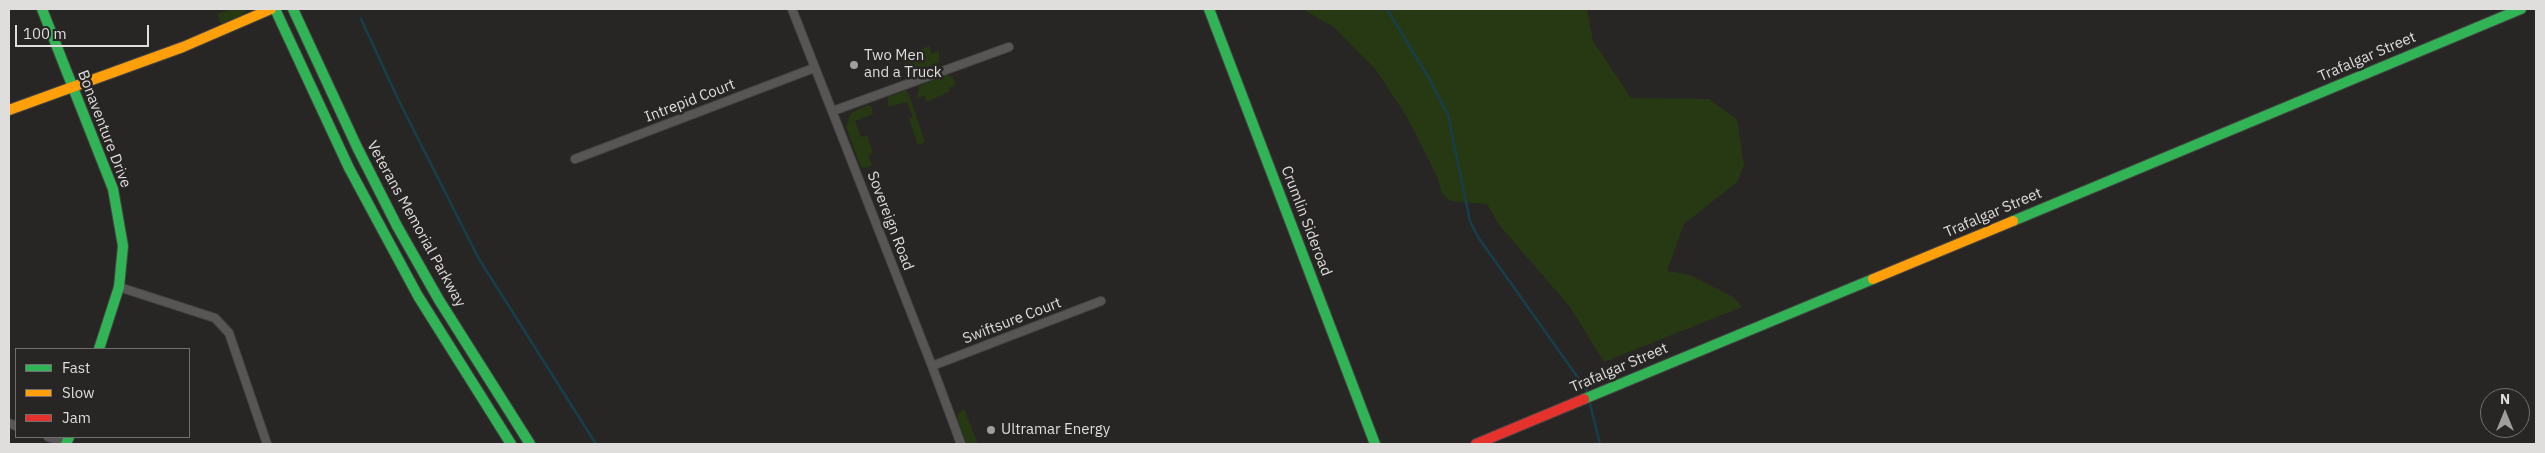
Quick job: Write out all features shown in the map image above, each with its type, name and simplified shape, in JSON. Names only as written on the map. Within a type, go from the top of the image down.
[{"type":"main road","name":"Bonaventure Drive","points":[[42,9],[113,188],[123,246],[119,287],[99,348]]},
{"type":"main road","points":[[9,110],[183,46],[273,9]]},
{"type":"main road","name":"Veterans Memorial Parkway","points":[[273,9],[348,168],[390,245],[418,296],[511,444]]},
{"type":"main road","name":"Veterans Memorial Parkway","points":[[294,9],[357,147],[397,226],[439,300],[530,444]]},
{"type":"main road","name":"Crumlin Sideroad","points":[[1209,9],[1375,444]]},
{"type":"main road","name":"Trafalgar Street","points":[[1476,444],[2521,9]]},
{"type":"street","name":"Sovereign Road","points":[[792,9],[961,444]]},
{"type":"street","points":[[832,111],[1009,47]]},
{"type":"street","name":"Intrepid Court","points":[[576,159],[814,68]]},
{"type":"street","points":[[119,287],[215,318],[229,333],[267,444]]},
{"type":"street","name":"Swiftsure Court","points":[[932,366],[1101,302]]},
{"type":"street","points":[[53,438],[67,441]]},
{"type":"green space","points":[[232,9],[248,9],[242,16],[220,22],[217,14]]},
{"type":"green space","points":[[1303,9],[1587,9],[1593,41],[1631,98],[1709,99],[1737,119],[1744,165],[1737,182],[1684,224],[1667,271],[1690,275],[1733,297],[1742,307],[1604,362],[1570,307],[1500,226],[1487,204],[1450,201],[1442,194],[1437,176],[1407,117],[1376,70],[1335,28]]},
{"type":"green space","points":[[929,46],[931,54],[939,51],[939,62],[915,72],[908,69],[906,64],[914,60],[911,53]]},
{"type":"green space","points":[[947,75],[952,76],[956,85],[949,88],[950,91],[927,102],[924,96],[917,98],[919,86]]},
{"type":"green space","points":[[906,90],[925,142],[918,145],[909,119],[913,117],[907,102],[888,107],[888,97]]},
{"type":"green space","points":[[868,105],[872,107],[873,114],[855,121],[861,137],[867,135],[873,153],[868,155],[872,165],[866,168],[861,167],[846,127],[851,113]]},
{"type":"green space","points":[[964,409],[978,444],[967,444],[957,418]]},
{"type":"waterway","points":[[1387,9],[1430,80],[1448,115],[1470,221],[1478,237],[1586,389],[1588,395]]},
{"type":"waterway","points":[[361,19],[399,101],[479,259],[596,444]]},
{"type":"waterway","points":[[1589,400],[1600,444]]},
{"type":"traffic: fast","points":[[42,9],[113,189],[123,246],[119,287],[99,348]]},
{"type":"traffic: fast","points":[[275,9],[349,168],[418,296],[511,444]]},
{"type":"traffic: fast","points":[[293,9],[357,147],[397,226],[439,300],[530,444]]},
{"type":"traffic: fast","points":[[1209,9],[1375,444]]},
{"type":"traffic: fast","points":[[2013,221],[2521,9]]},
{"type":"traffic: fast","points":[[1584,399],[1873,279]]},
{"type":"traffic: fast","points":[[66,444],[69,438]]},
{"type":"traffic: slow","points":[[9,110],[183,47],[271,9]]},
{"type":"traffic: slow","points":[[1873,279],[2013,221]]},
{"type":"traffic: jam","points":[[1476,444],[1584,399]]},
{"type":"place","name":"Two Men and a Truck","points":[[854,65]]},
{"type":"place","name":"Ultramar Energy","points":[[991,430]]}]
